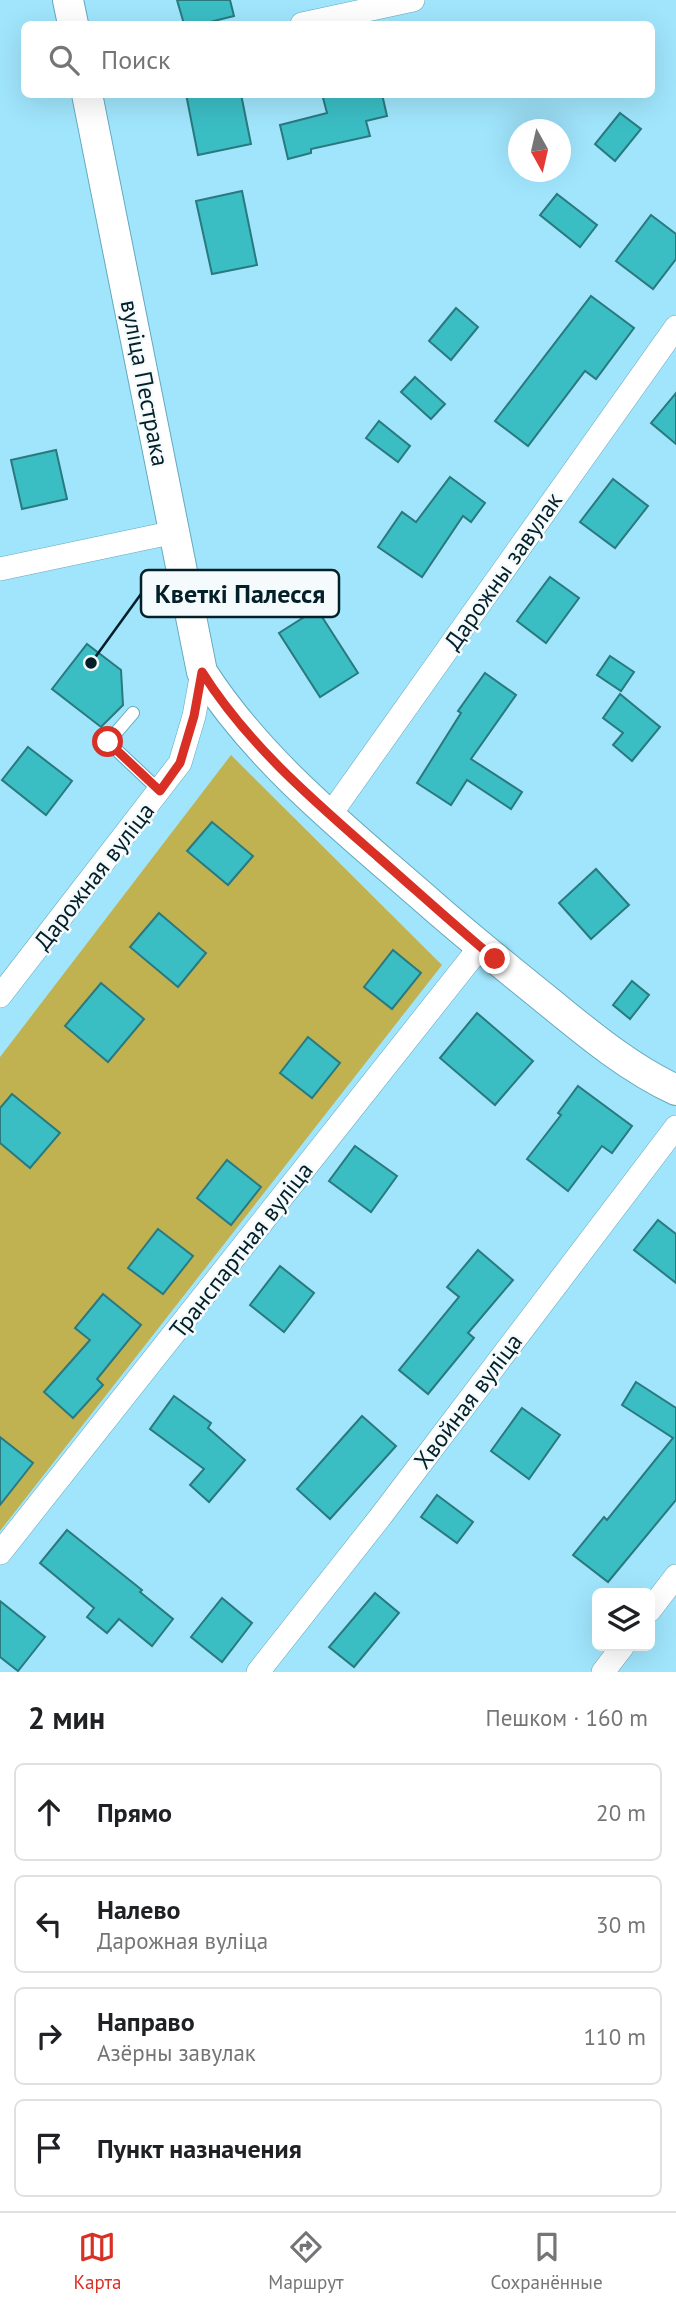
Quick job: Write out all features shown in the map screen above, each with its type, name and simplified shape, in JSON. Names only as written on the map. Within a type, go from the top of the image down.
[{"type":"street","points":[[68,0],[72,21]]},
{"type":"street","points":[[316,21],[413,0]]},
{"type":"street","name":"вуліца Пестрака","points":[[88,98],[202,672]]},
{"type":"street","name":"Дарожны завулак","points":[[330,815],[676,327]]},
{"type":"street","points":[[3,572],[175,531]]},
{"type":"street","points":[[202,672],[223,706],[251,739],[330,815],[480,947],[624,1060],[676,1090]]},
{"type":"street","name":"Дарожная вуліца","points":[[0,996],[180,763],[194,716],[202,672]]},
{"type":"street","name":"Транспартная вуліца","points":[[0,1553],[480,947]]},
{"type":"street","name":"Хвойная вуліца","points":[[258,1672],[381,1516],[676,1127]]},
{"type":"street","points":[[655,1603],[676,1576]]},
{"type":"street","points":[[603,1672],[619,1651]]},
{"type":"lane","points":[[133,713],[108,742],[160,791]]},
{"type":"shaded area","points":[[231,755],[442,965],[0,1531],[0,1057]]},
{"type":"building","points":[[177,0],[230,0],[234,16],[214,21],[183,21]]},
{"type":"building","points":[[187,98],[242,98],[251,144],[198,155]]},
{"type":"building","points":[[323,98],[383,98],[387,116],[366,121],[370,136],[311,149],[311,153],[288,159],[280,125],[327,113]]},
{"type":"building","points":[[620,113],[641,129],[615,161],[595,144]]},
{"type":"building","points":[[242,191],[257,265],[212,274],[196,201]]},
{"type":"building","points":[[557,194],[597,225],[580,247],[540,215]]},
{"type":"building","points":[[651,215],[676,234],[676,259],[653,289],[616,261]]},
{"type":"building","points":[[591,296],[634,328],[596,379],[585,371],[528,446],[495,421]]},
{"type":"building","points":[[456,308],[478,327],[451,360],[429,341]]},
{"type":"building","points":[[415,377],[445,404],[431,419],[401,392]]},
{"type":"building","points":[[676,393],[676,444],[651,423]]},
{"type":"building","points":[[379,421],[410,446],[398,462],[366,438]]},
{"type":"building","points":[[56,450],[67,499],[22,509],[11,460]]},
{"type":"building","points":[[450,477],[485,503],[471,522],[463,516],[422,577],[378,547],[402,512],[416,522]]},
{"type":"building","points":[[613,479],[648,506],[615,548],[580,522]]},
{"type":"building","points":[[550,577],[579,598],[546,643],[517,621]]},
{"type":"building","points":[[317,609],[358,673],[320,697],[279,633]]},
{"type":"building","points":[[87,644],[121,670],[123,705],[101,727],[52,689]]},
{"type":"building","points":[[610,656],[634,672],[621,691],[597,675]]},
{"type":"building","points":[[485,673],[516,695],[471,759],[522,792],[511,809],[467,780],[451,805],[417,783],[461,713],[458,711]]},
{"type":"building","points":[[620,694],[660,727],[632,761],[613,745],[623,733],[603,718]]},
{"type":"building","points":[[28,747],[72,781],[46,815],[2,780]]},
{"type":"building","points":[[212,822],[253,856],[228,885],[187,851]]},
{"type":"building","points":[[596,869],[629,905],[591,939],[559,903]]},
{"type":"building","points":[[159,913],[206,953],[178,987],[130,947]]},
{"type":"building","points":[[393,950],[421,973],[392,1009],[364,987]]},
{"type":"building","points":[[632,981],[649,995],[630,1019],[613,1005]]},
{"type":"building","points":[[101,983],[144,1019],[108,1062],[65,1026]]},
{"type":"building","points":[[477,1013],[533,1061],[495,1105],[440,1058]]},
{"type":"building","points":[[308,1037],[340,1063],[312,1098],[280,1073]]},
{"type":"building","points":[[578,1086],[632,1126],[612,1153],[602,1146],[568,1191],[527,1159],[561,1115],[558,1113]]},
{"type":"building","points":[[12,1094],[60,1133],[30,1168],[0,1143],[0,1108]]},
{"type":"building","points":[[355,1146],[397,1176],[371,1212],[329,1181]]},
{"type":"building","points":[[227,1160],[261,1187],[231,1225],[197,1198]]},
{"type":"building","points":[[658,1220],[676,1234],[676,1283],[634,1250]]},
{"type":"building","points":[[158,1229],[193,1256],[163,1294],[128,1268]]},
{"type":"building","points":[[478,1250],[513,1280],[468,1333],[474,1338],[428,1394],[399,1370],[459,1297],[447,1287]]},
{"type":"building","points":[[280,1266],[314,1293],[284,1332],[250,1305]]},
{"type":"building","points":[[103,1294],[141,1325],[97,1379],[103,1385],[73,1418],[44,1392],[90,1340],[75,1328]]},
{"type":"building","points":[[636,1382],[676,1408],[676,1500],[608,1582],[573,1555],[604,1517],[607,1520],[673,1438],[622,1405]]},
{"type":"building","points":[[174,1396],[211,1423],[208,1428],[245,1460],[209,1502],[190,1485],[204,1469],[150,1429]]},
{"type":"building","points":[[522,1408],[560,1435],[529,1479],[491,1451]]},
{"type":"building","points":[[362,1416],[396,1446],[330,1519],[297,1489]]},
{"type":"building","points":[[0,1437],[33,1463],[0,1505]]},
{"type":"building","points":[[437,1495],[473,1522],[457,1543],[421,1517]]},
{"type":"building","points":[[67,1530],[142,1590],[140,1592],[173,1619],[152,1646],[119,1619],[107,1633],[87,1617],[94,1608],[40,1563]]},
{"type":"building","points":[[375,1593],[399,1613],[354,1667],[329,1647]]},
{"type":"building","points":[[222,1598],[252,1623],[222,1662],[191,1637]]},
{"type":"building","points":[[0,1601],[45,1637],[18,1671],[0,1657]]},
{"type":"place","name":"Кветкі Палесся","points":[[91,663]]},
{"type":"route","points":[[108,742],[160,791],[180,763],[194,716],[202,672],[223,706],[251,739],[330,815],[495,959]]}]
